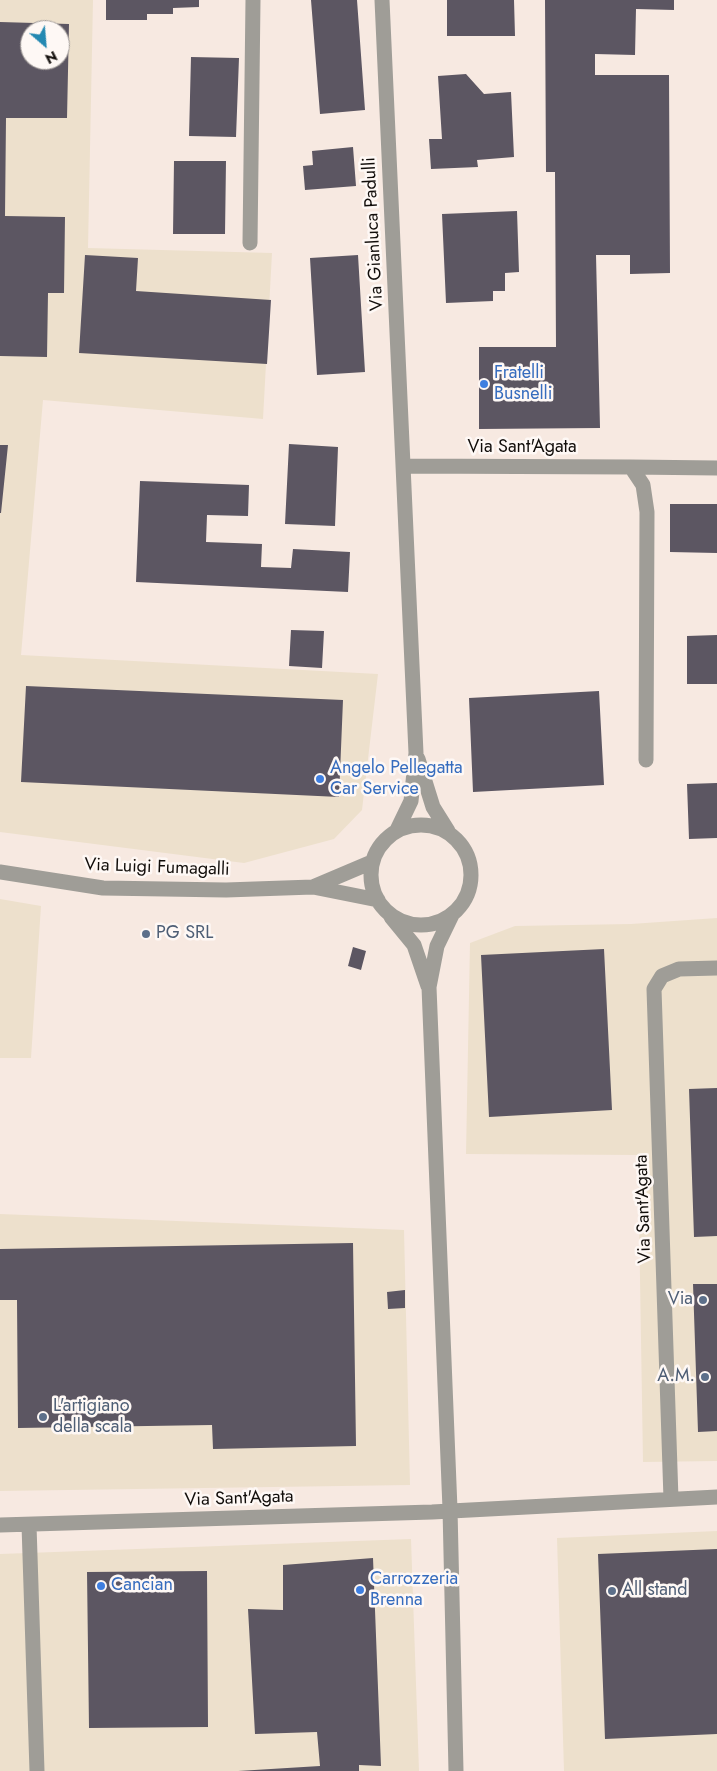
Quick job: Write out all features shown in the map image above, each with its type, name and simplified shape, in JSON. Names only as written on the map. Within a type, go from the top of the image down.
[{"type":"street","points":[[250,243],[253,0]]},
{"type":"street","name":"Via Gianluca Padulli","points":[[382,0],[404,466]]},
{"type":"street","points":[[404,466],[416,753],[411,801],[397,830],[383,842],[372,862],[371,874],[373,891],[381,905],[414,945],[428,988]]},
{"type":"street","name":"Via Sant'Agata","points":[[404,466],[717,468]]},
{"type":"street","points":[[631,467],[643,485],[647,512],[646,760]]},
{"type":"street","points":[[416,753],[433,807],[448,832]]},
{"type":"street","points":[[397,830],[424,824],[448,832],[460,841],[469,856],[472,882],[466,899],[452,915],[437,946],[428,988],[450,1509],[456,1771]]},
{"type":"street","name":"Via Luigi Fumagalli","points":[[313,887],[372,862]]},
{"type":"street","name":"Via Luigi Fumagalli","points":[[0,872],[103,888],[226,890],[313,887],[381,905]]},
{"type":"street","points":[[381,905],[399,920],[424,926],[441,922],[452,915]]},
{"type":"street","name":"Via Sant'Agata","points":[[671,1499],[654,989],[662,976],[679,969],[717,968]]},
{"type":"street","name":"Via Sant'Agata","points":[[0,1525],[450,1509],[717,1497]]},
{"type":"street","points":[[29,1525],[37,1771]]},
{"type":"shaded area","points":[[0,0],[93,0],[88,248],[272,253],[263,419],[43,400],[21,655],[378,674],[362,810],[334,839],[244,863],[0,832]]},
{"type":"shaded area","points":[[0,899],[41,906],[31,1058],[0,1058]]},
{"type":"shaded area","points":[[717,918],[717,1461],[643,1462],[638,1155],[466,1154],[470,943],[515,926],[631,924]]},
{"type":"shaded area","points":[[0,1214],[404,1230],[410,1485],[0,1491]]},
{"type":"shaded area","points":[[717,1531],[717,1771],[564,1771],[557,1538]]},
{"type":"shaded area","points":[[411,1539],[419,1771],[0,1771],[0,1554]]},
{"type":"building","points":[[106,0],[199,0],[199,7],[173,8],[173,14],[147,14],[147,20],[106,20]]},
{"type":"building","points":[[311,0],[357,0],[365,110],[320,114]]},
{"type":"building","points":[[447,0],[514,0],[515,36],[447,36]]},
{"type":"building","points":[[545,0],[674,0],[674,10],[636,9],[635,55],[595,54],[595,75],[669,75],[670,273],[630,274],[630,255],[596,255],[600,428],[479,429],[479,347],[556,347],[555,172],[546,172]]},
{"type":"building","points":[[0,22],[20,23],[20,70],[68,70],[67,118],[6,118],[5,216],[65,217],[64,293],[48,293],[47,357],[0,356]]},
{"type":"building","points":[[191,57],[239,58],[236,137],[189,136]]},
{"type":"building","points":[[466,74],[484,94],[511,92],[514,157],[477,160],[478,167],[431,169],[429,139],[442,139],[438,76]]},
{"type":"building","points":[[353,147],[356,186],[305,190],[303,166],[313,165],[312,151]]},
{"type":"building","points":[[174,161],[226,161],[225,234],[173,234]]},
{"type":"building","points":[[517,211],[519,272],[505,273],[505,291],[493,291],[493,301],[446,303],[442,214]]},
{"type":"building","points":[[85,255],[138,258],[136,291],[271,300],[267,364],[79,353]]},
{"type":"building","points":[[358,255],[365,372],[317,375],[310,258]]},
{"type":"building","points":[[289,444],[338,447],[335,526],[285,524]]},
{"type":"building","points":[[0,445],[8,445],[1,513],[0,513]]},
{"type":"building","points":[[140,481],[249,485],[248,516],[207,515],[206,542],[262,544],[261,567],[291,568],[293,549],[350,552],[348,592],[136,582]]},
{"type":"building","points":[[670,504],[717,504],[717,553],[670,552]]},
{"type":"building","points":[[291,630],[324,631],[322,668],[289,666]]},
{"type":"building","points":[[717,635],[717,684],[687,684],[687,636]]},
{"type":"building","points":[[26,686],[343,700],[339,797],[21,782]]},
{"type":"building","points":[[599,691],[604,785],[473,792],[469,698]]},
{"type":"building","points":[[717,783],[717,838],[689,839],[687,784]]},
{"type":"building","points":[[353,947],[366,951],[361,970],[348,966]]},
{"type":"building","points":[[604,949],[612,1110],[489,1117],[481,955]]},
{"type":"building","points":[[717,1088],[717,1236],[694,1237],[689,1089]]},
{"type":"building","points":[[353,1243],[356,1446],[213,1449],[212,1425],[18,1428],[17,1300],[0,1300],[0,1249]]},
{"type":"building","points":[[693,1284],[717,1284],[717,1431],[698,1432]]},
{"type":"building","points":[[405,1290],[405,1308],[388,1309],[387,1292]]},
{"type":"building","points":[[717,1549],[717,1734],[605,1739],[598,1554]]},
{"type":"building","points":[[373,1558],[381,1766],[359,1765],[359,1771],[238,1771],[320,1766],[317,1732],[255,1734],[248,1609],[283,1610],[283,1565]]},
{"type":"building","points":[[207,1571],[208,1727],[89,1728],[87,1572]]},
{"type":"place","name":"Fratelli Busnelli","points":[[484,384]]},
{"type":"place","name":"Angelo Pellegatta Car Service","points":[[320,779]]},
{"type":"place","name":"PG SRL","points":[[146,934]]},
{"type":"place","name":"Via","points":[[703,1300]]},
{"type":"place","name":"A.M.","points":[[705,1377]]},
{"type":"place","name":"L'artigiano della scala","points":[[43,1417]]},
{"type":"place","name":"Cancian","points":[[101,1586]]},
{"type":"place","name":"Carrozzeria Brenna","points":[[360,1590]]},
{"type":"place","name":"All stand","points":[[612,1591]]}]
